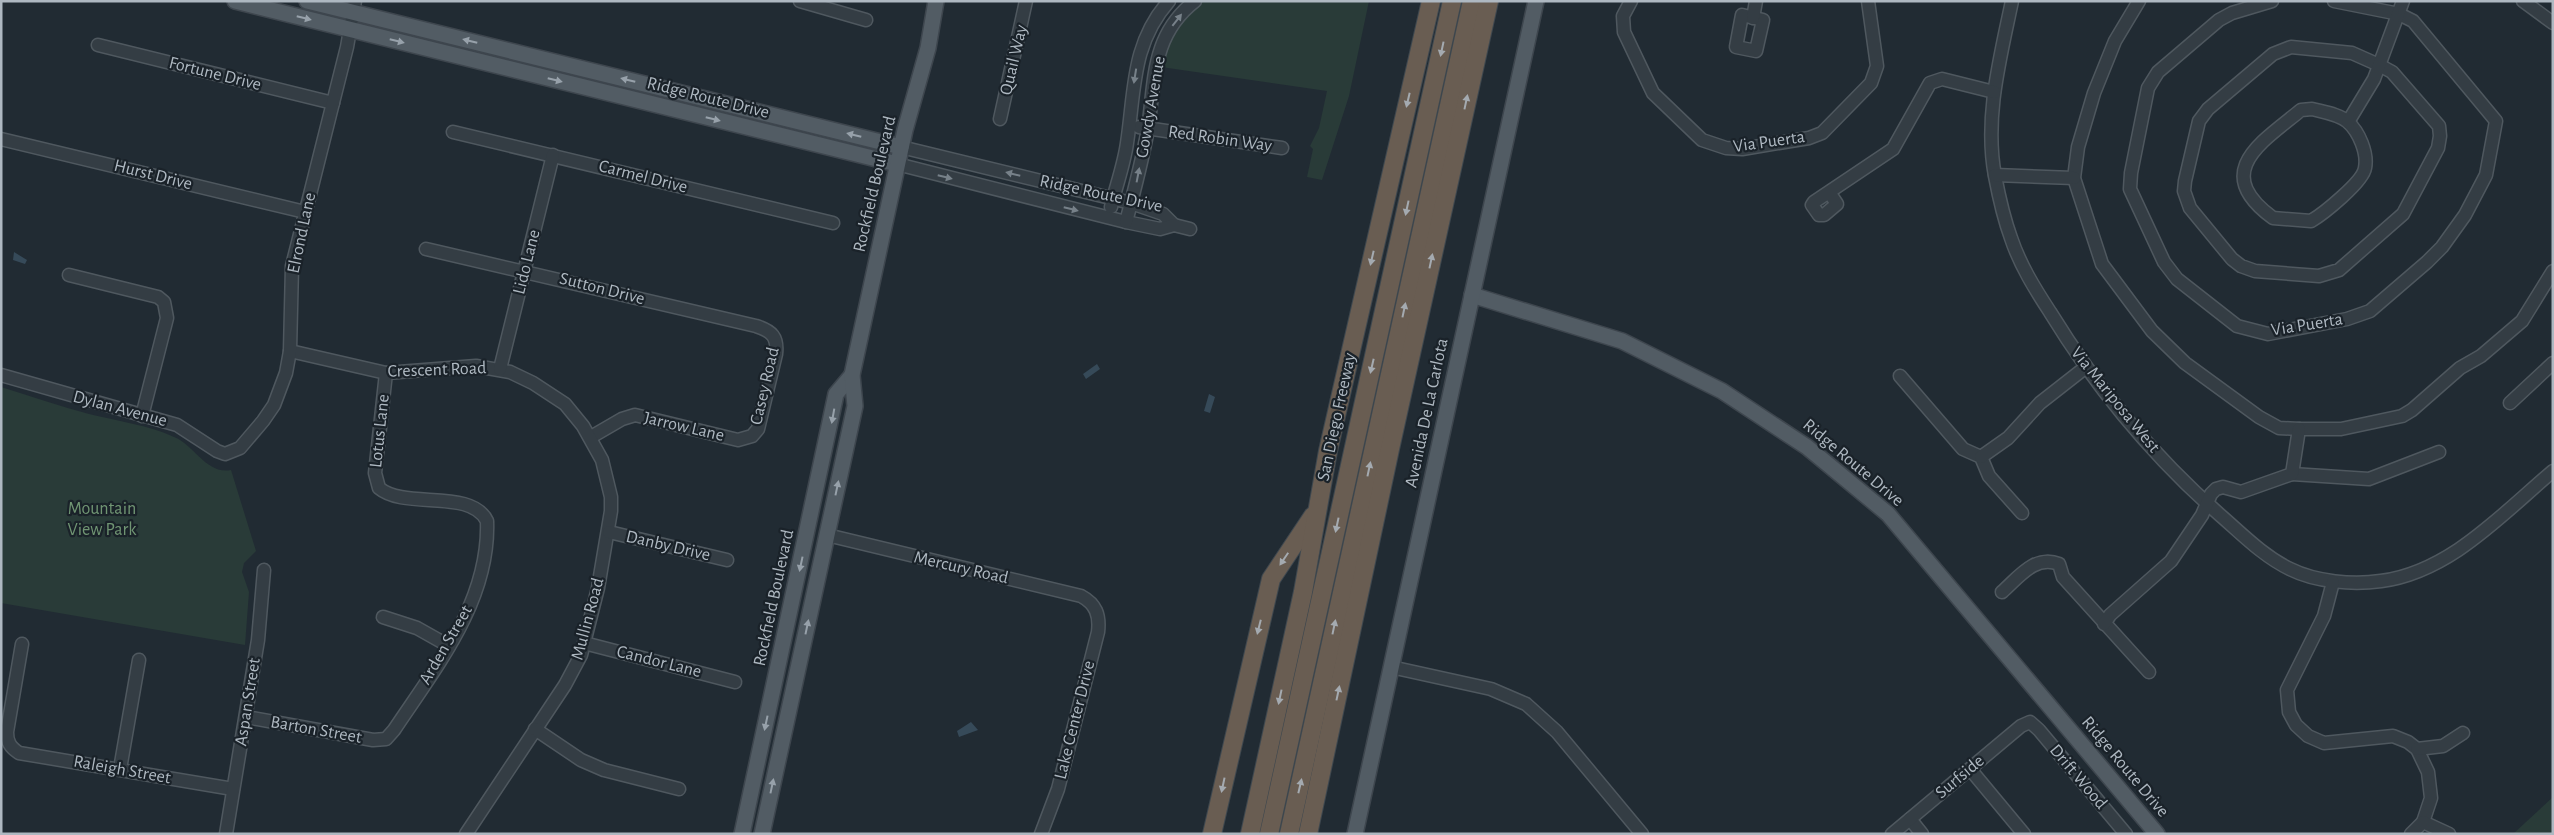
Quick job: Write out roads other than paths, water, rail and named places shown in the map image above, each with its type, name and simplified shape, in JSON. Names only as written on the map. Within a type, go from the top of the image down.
[{"type":"highway","name":"San Diego Freeway","points":[[1250,834],[1303,592],[1317,510],[1431,1]]},
{"type":"highway","points":[[1270,834],[1452,1]]},
{"type":"highway","points":[[1289,834],[1472,1]]},
{"type":"highway","points":[[1308,834],[1489,1]]},
{"type":"highway","points":[[1212,834],[1271,579],[1317,510]]},
{"type":"main road","name":"Ridge Route Drive","points":[[235,1],[897,164]]},
{"type":"main road","name":"Ridge Route Drive","points":[[307,1],[354,7],[901,147]]},
{"type":"main road","name":"Rockfield Boulevard","points":[[762,834],[855,406],[852,374],[897,164],[928,48],[936,1]]},
{"type":"main road","name":"Avenida De La Carlota","points":[[1355,834],[1536,1]]},
{"type":"main road","name":"Ridge Route Drive","points":[[1472,295],[1622,341],[1722,391],[1807,446],[1888,514],[2157,834]]},
{"type":"main road","name":"Rockfield Boulevard","points":[[742,834],[836,394],[852,374]]},
{"type":"main road","points":[[811,517],[826,535]]},
{"type":"street","points":[[800,1],[866,20]]},
{"type":"street","name":"Quail Way","points":[[1000,120],[1026,1]]},
{"type":"street","name":"Gowdy Avenue","points":[[1108,218],[1129,126],[1140,52],[1148,29],[1169,1]]},
{"type":"street","name":"Gowdy Avenue","points":[[1126,222],[1148,128],[1156,61],[1171,28],[1186,8],[1195,1]]},
{"type":"street","name":"Via Puerta","points":[[1631,1],[1623,16],[1624,32],[1644,79],[1654,93],[1702,140],[1726,148],[1742,149],[1809,138],[1822,133],[1871,83],[1877,66],[1868,1]]},
{"type":"street","points":[[1753,18],[1756,1]]},
{"type":"street","name":"Via Mariposa West","points":[[2012,1],[1994,92],[1991,137],[1995,175],[2011,239],[2034,288],[2086,367],[2149,445],[2207,504],[2265,554],[2292,570],[2333,582],[2380,581],[2399,578],[2437,562],[2461,548],[2553,471]]},
{"type":"street","points":[[2140,1],[2116,41],[2094,93],[2078,147],[2074,178],[2102,264],[2152,331],[2185,363],[2259,417],[2280,428],[2299,430],[2341,429],[2402,416],[2412,410],[2460,368],[2481,356],[2522,321],[2553,271]]},
{"type":"street","name":"Via Puerta","points":[[2272,1],[2232,13],[2219,20],[2158,72],[2148,88],[2130,189],[2164,262],[2177,279],[2237,326],[2268,334],[2347,319],[2370,311],[2442,247],[2484,182],[2496,121],[2413,21],[2399,14],[2334,1]]},
{"type":"street","points":[[2348,122],[2379,64],[2403,1]]},
{"type":"street","points":[[2523,1],[2553,23]]},
{"type":"street","name":"Elrond Lane","points":[[233,452],[250,436],[274,405],[286,373],[290,351],[292,266],[333,103],[354,7]]},
{"type":"street","name":"Fortune Drive","points":[[98,44],[333,103]]},
{"type":"street","points":[[2291,47],[2352,53],[2379,64],[2392,72],[2439,126],[2438,148],[2403,214],[2339,270],[2318,276],[2255,271],[2241,266],[2232,259],[2190,208],[2184,191],[2200,121],[2208,109],[2273,54],[2291,47]]},
{"type":"street","points":[[1829,192],[1893,150],[1930,83],[1942,79],[1994,92]]},
{"type":"street","points":[[2312,109],[2348,122],[2362,142],[2366,168],[2357,182],[2317,218],[2305,222],[2273,218],[2246,190],[2243,173],[2249,154],[2301,110],[2312,109]]},
{"type":"street","name":"Red Robin Way","points":[[1129,126],[1282,148]]},
{"type":"street","name":"Carmel Drive","points":[[453,132],[832,223]]},
{"type":"street","name":"Hurst Drive","points":[[1,139],[305,212]]},
{"type":"street","name":"Ridge Route Drive","points":[[897,164],[1126,222],[1160,229],[1174,225],[1163,214],[1131,203],[901,147]]},
{"type":"street","name":"Lido Lane","points":[[500,369],[553,155]]},
{"type":"street","points":[[1995,175],[2074,178]]},
{"type":"street","points":[[1174,225],[1190,229]]},
{"type":"street","name":"Sutton Drive","points":[[426,249],[525,270],[756,326],[767,329],[775,336]]},
{"type":"street","points":[[69,275],[158,297],[164,302],[166,318],[142,416]]},
{"type":"street","name":"Casey Road","points":[[752,436],[758,429],[774,363],[777,345],[775,336]]},
{"type":"street","name":"Crescent Road","points":[[290,351],[368,370],[386,372],[476,366],[500,369],[533,383],[565,404],[591,437]]},
{"type":"street","points":[[2510,402],[2553,363]]},
{"type":"street","points":[[1981,457],[2008,438],[2040,403],[2086,367]]},
{"type":"street","name":"Lotus Lane","points":[[386,372],[375,473],[379,488],[392,495],[470,506],[484,514]]},
{"type":"street","name":"Dylan Avenue","points":[[1,375],[177,425],[217,451],[225,454],[233,452]]},
{"type":"street","points":[[1900,376],[1963,448],[1981,457],[1989,476],[2022,514]]},
{"type":"street","name":"Jarrow Lane","points":[[591,437],[617,421],[635,416],[643,416],[738,440],[752,436]]},
{"type":"street","points":[[2292,474],[2299,430]]},
{"type":"street","name":"Mullin Road","points":[[471,832],[535,729],[565,685],[581,655],[609,532],[611,511],[608,483],[602,460],[591,437]]},
{"type":"street","points":[[2104,624],[2110,615],[2171,561],[2202,515],[2211,494],[2216,489],[2223,487],[2241,492],[2292,474],[2369,479],[2439,452]]},
{"type":"street","name":"Arden Street","points":[[386,739],[394,730],[449,646],[466,616],[482,571],[488,527],[484,514]]},
{"type":"street","name":"Danby Drive","points":[[609,532],[727,560]]},
{"type":"street","name":"Mercury Road","points":[[826,535],[1081,596],[1094,605]]},
{"type":"street","points":[[2002,592],[2036,563],[2044,560],[2059,564],[2063,577],[2104,624],[2117,634],[2149,672]]},
{"type":"street","name":"Aspan Street","points":[[226,834],[258,640],[264,570]]},
{"type":"street","points":[[2333,582],[2324,616],[2287,690],[2289,712],[2296,725],[2308,736],[2324,742],[2394,736],[2408,742],[2417,749],[2428,772],[2431,798],[2423,822],[2412,834]]},
{"type":"street","name":"Lake Center Drive","points":[[1041,834],[1058,789],[1098,632],[1099,619],[1094,605]]},
{"type":"street","points":[[383,617],[416,628],[449,646]]},
{"type":"street","name":"Candor Lane","points":[[584,643],[734,682]]},
{"type":"street","name":"Raleigh Street","points":[[22,644],[7,732],[7,741],[19,753],[233,789]]},
{"type":"street","points":[[120,769],[139,660]]},
{"type":"street","points":[[1391,667],[1491,689],[1526,704],[1548,721],[1642,834]]},
{"type":"street","name":"Barton Street","points":[[246,717],[373,740],[386,739]]},
{"type":"street","name":"Surfside","points":[[1892,834],[2021,726],[2030,722]]},
{"type":"street","name":"Drift Wood","points":[[2030,722],[2039,730],[2126,834]]},
{"type":"street","points":[[535,729],[581,760],[604,770],[679,789]]},
{"type":"street","points":[[2417,749],[2427,746],[2443,746],[2463,733]]},
{"type":"street","points":[[1970,769],[2024,834]]},
{"type":"street","points":[[1910,819],[1922,834]]},
{"type":"street","points":[[2423,822],[2449,834]]},
{"type":"water","points":[[14,252],[27,260],[25,264],[13,260]]},
{"type":"water","points":[[1097,364],[1100,369],[1086,379],[1083,374]]},
{"type":"water","points":[[1209,394],[1215,397],[1210,413],[1204,411]]},
{"type":"water","points":[[971,722],[978,730],[959,737],[957,731]]},
{"type":"park label","name":"Mountain View Park","points":[[102,519]]}]
